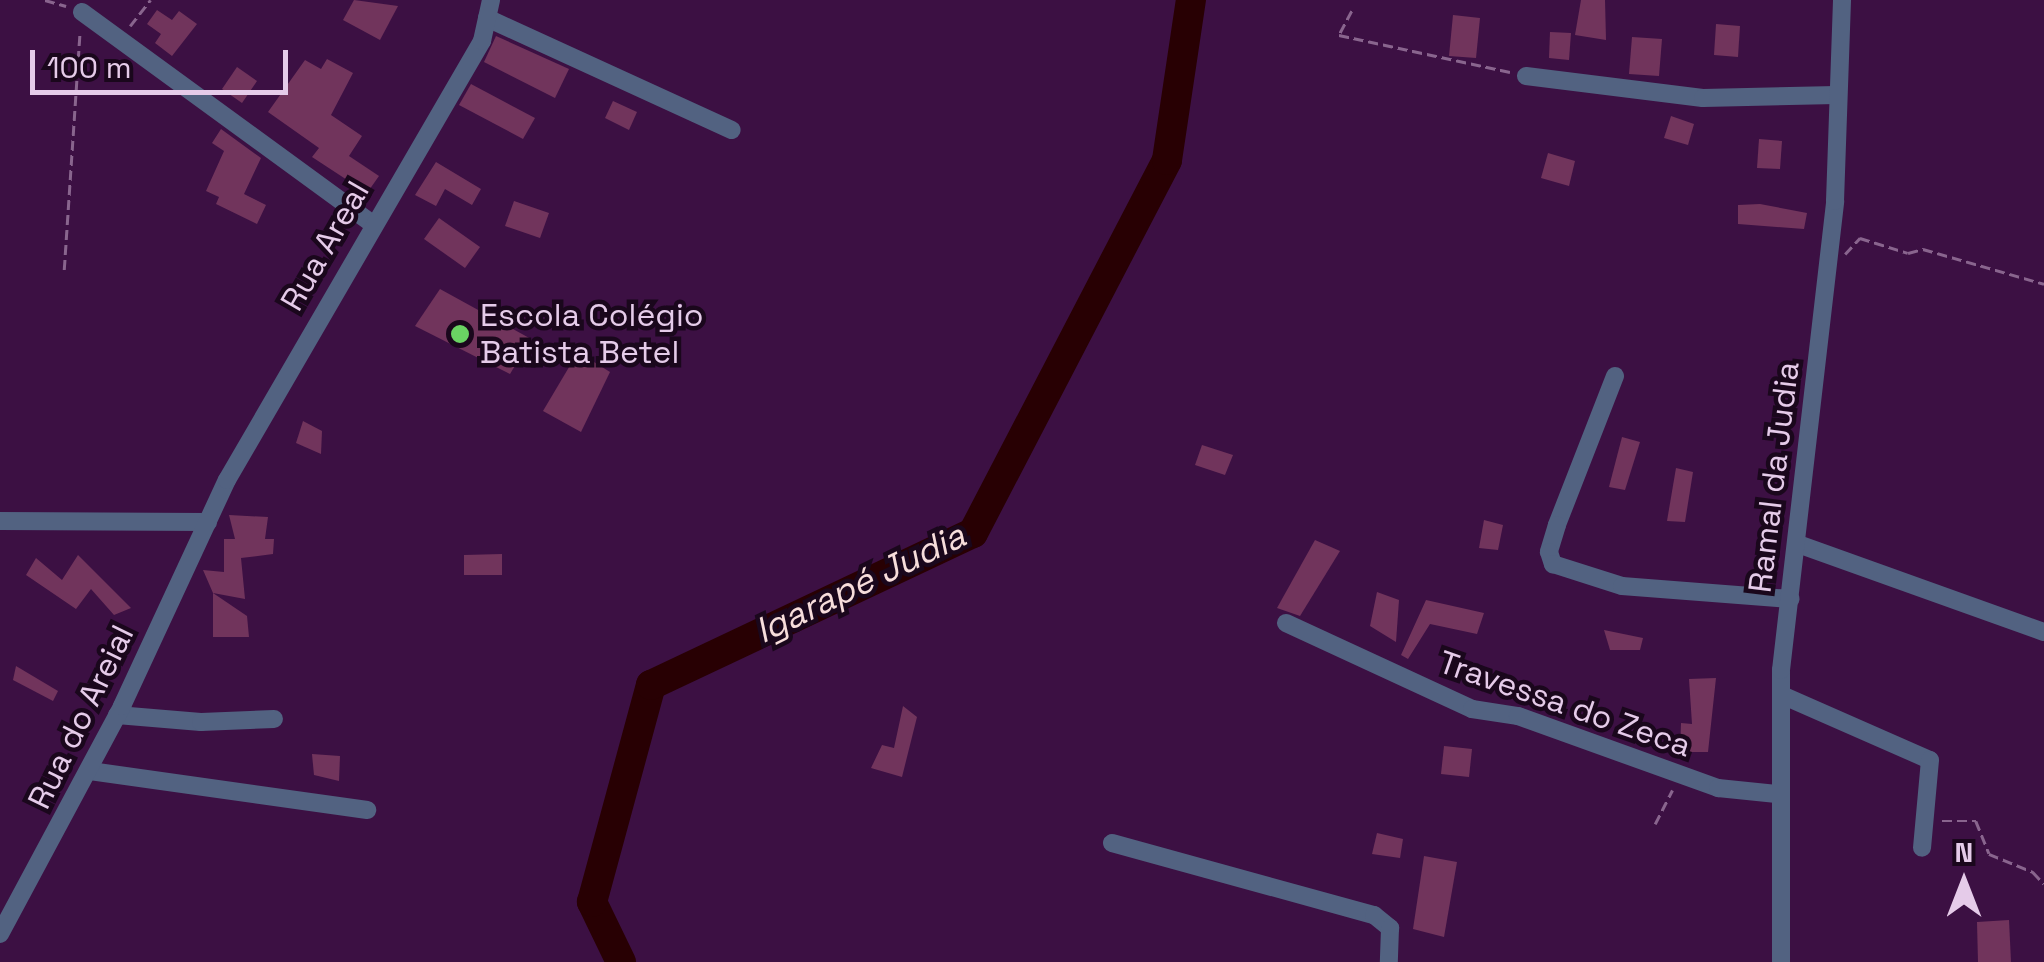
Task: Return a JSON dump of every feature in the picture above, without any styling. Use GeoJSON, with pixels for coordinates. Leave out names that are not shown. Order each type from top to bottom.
{"type":"FeatureCollection","features":[{"type":"Feature","properties":{"kind":"street","name":"Ramal da Judia"},"geometry":{"type":"LineString","coordinates":[[1781,962],[1777,794],[1790,599],[1829,251],[1842,0]]}},
{"type":"Feature","properties":{"kind":"street"},"geometry":{"type":"LineString","coordinates":[[489,9],[732,130]]}},
{"type":"Feature","properties":{"kind":"street","name":"Rua Areal"},"geometry":{"type":"LineString","coordinates":[[208,522],[371,223],[482,42],[489,9]]}},
{"type":"Feature","properties":{"kind":"street"},"geometry":{"type":"LineString","coordinates":[[82,12],[371,223]]}},
{"type":"Feature","properties":{"kind":"street"},"geometry":{"type":"LineString","coordinates":[[1526,76],[1703,98],[1836,95]]}},
{"type":"Feature","properties":{"kind":"street"},"geometry":{"type":"LineString","coordinates":[[1616,376],[1550,558],[1564,571],[1622,586],[1790,599]]}},
{"type":"Feature","properties":{"kind":"street"},"geometry":{"type":"LineString","coordinates":[[0,521],[208,522]]}},
{"type":"Feature","properties":{"kind":"street","name":"Rua do Areial"},"geometry":{"type":"LineString","coordinates":[[0,934],[90,771],[208,522]]}},
{"type":"Feature","properties":{"kind":"street"},"geometry":{"type":"LineString","coordinates":[[1798,544],[2044,632]]}},
{"type":"Feature","properties":{"kind":"street","name":"Travessa do Zeca"},"geometry":{"type":"LineString","coordinates":[[1286,624],[1472,709],[1518,716],[1718,788],[1777,794]]}},
{"type":"Feature","properties":{"kind":"street"},"geometry":{"type":"LineString","coordinates":[[1784,696],[1926,756],[1932,770],[1922,848]]}},
{"type":"Feature","properties":{"kind":"street"},"geometry":{"type":"LineString","coordinates":[[117,714],[200,722],[274,719]]}},
{"type":"Feature","properties":{"kind":"street"},"geometry":{"type":"LineString","coordinates":[[90,771],[367,810]]}},
{"type":"Feature","properties":{"kind":"street"},"geometry":{"type":"LineString","coordinates":[[1112,843],[1386,921],[1389,962]]}},
{"type":"Feature","properties":{"kind":"path"},"geometry":{"type":"LineString","coordinates":[[45,0],[82,12],[64,270]]}},
{"type":"Feature","properties":{"kind":"path"},"geometry":{"type":"LineString","coordinates":[[120,39],[150,0]]}},
{"type":"Feature","properties":{"kind":"path"},"geometry":{"type":"LineString","coordinates":[[1352,11],[1339,34],[1526,76]]}},
{"type":"Feature","properties":{"kind":"path"},"geometry":{"type":"LineString","coordinates":[[1829,251],[1849,255],[1860,238],[1908,253],[1923,248],[2044,284]]}},
{"type":"Feature","properties":{"kind":"path"},"geometry":{"type":"LineString","coordinates":[[1655,824],[1669,805],[1674,774]]}},
{"type":"Feature","properties":{"kind":"path"},"geometry":{"type":"LineString","coordinates":[[1927,821],[1976,820],[1990,854],[2034,872],[2044,884]]}},
{"type":"Feature","properties":{"kind":"building"},"geometry":{"type":"Polygon","coordinates":[[[354,0],[398,6],[380,40],[343,20],[354,0]]]}},
{"type":"Feature","properties":{"kind":"building"},"geometry":{"type":"Polygon","coordinates":[[[1581,0],[1605,0],[1606,40],[1575,35],[1581,0]]]}},
{"type":"Feature","properties":{"kind":"building"},"geometry":{"type":"Polygon","coordinates":[[[157,10],[172,20],[179,11],[197,24],[172,56],[155,43],[161,34],[147,24],[157,10]]]}},
{"type":"Feature","properties":{"kind":"building"},"geometry":{"type":"Polygon","coordinates":[[[1453,15],[1480,18],[1476,58],[1449,56],[1453,15]]]}},
{"type":"Feature","properties":{"kind":"building"},"geometry":{"type":"Polygon","coordinates":[[[1716,24],[1740,26],[1738,57],[1714,55],[1716,24]]]}},
{"type":"Feature","properties":{"kind":"building"},"geometry":{"type":"Polygon","coordinates":[[[1550,32],[1571,33],[1569,60],[1549,58],[1550,32]]]}},
{"type":"Feature","properties":{"kind":"building"},"geometry":{"type":"Polygon","coordinates":[[[496,36],[569,69],[555,98],[484,62],[496,36]]]}},
{"type":"Feature","properties":{"kind":"building"},"geometry":{"type":"Polygon","coordinates":[[[1632,37],[1662,39],[1659,76],[1629,74],[1632,37]]]}},
{"type":"Feature","properties":{"kind":"building"},"geometry":{"type":"Polygon","coordinates":[[[327,59],[353,73],[331,115],[362,136],[349,156],[379,176],[367,193],[312,157],[319,148],[268,112],[305,60],[321,69],[327,59]]]}},
{"type":"Feature","properties":{"kind":"building"},"geometry":{"type":"Polygon","coordinates":[[[237,67],[257,81],[242,103],[222,89],[237,67]]]}},
{"type":"Feature","properties":{"kind":"building"},"geometry":{"type":"Polygon","coordinates":[[[471,84],[535,118],[523,139],[459,105],[471,84]]]}},
{"type":"Feature","properties":{"kind":"building"},"geometry":{"type":"Polygon","coordinates":[[[613,101],[637,112],[629,130],[605,118],[613,101]]]}},
{"type":"Feature","properties":{"kind":"building"},"geometry":{"type":"Polygon","coordinates":[[[1671,116],[1694,124],[1688,145],[1664,138],[1671,116]]]}},
{"type":"Feature","properties":{"kind":"building"},"geometry":{"type":"Polygon","coordinates":[[[221,129],[261,158],[244,194],[266,205],[257,224],[216,204],[219,197],[206,191],[224,151],[212,143],[221,129]]]}},
{"type":"Feature","properties":{"kind":"building"},"geometry":{"type":"Polygon","coordinates":[[[1759,139],[1782,141],[1780,169],[1757,168],[1759,139]]]}},
{"type":"Feature","properties":{"kind":"building"},"geometry":{"type":"Polygon","coordinates":[[[1548,153],[1575,161],[1569,186],[1541,178],[1548,153]]]}},
{"type":"Feature","properties":{"kind":"building"},"geometry":{"type":"Polygon","coordinates":[[[436,162],[481,189],[472,205],[445,189],[436,206],[415,195],[436,162]]]}},
{"type":"Feature","properties":{"kind":"building"},"geometry":{"type":"Polygon","coordinates":[[[514,201],[549,213],[540,238],[505,226],[514,201]]]}},
{"type":"Feature","properties":{"kind":"building"},"geometry":{"type":"Polygon","coordinates":[[[1760,204],[1807,213],[1804,229],[1738,224],[1738,205],[1760,204]]]}},
{"type":"Feature","properties":{"kind":"building"},"geometry":{"type":"Polygon","coordinates":[[[439,218],[480,247],[465,268],[424,239],[439,218]]]}},
{"type":"Feature","properties":{"kind":"building"},"geometry":{"type":"Polygon","coordinates":[[[440,289],[531,339],[510,374],[415,326],[440,289]]]}},
{"type":"Feature","properties":{"kind":"building"},"geometry":{"type":"Polygon","coordinates":[[[578,352],[610,372],[581,432],[543,411],[578,352]]]}},
{"type":"Feature","properties":{"kind":"building"},"geometry":{"type":"Polygon","coordinates":[[[303,421],[322,431],[321,454],[296,443],[303,421]]]}},
{"type":"Feature","properties":{"kind":"building"},"geometry":{"type":"Polygon","coordinates":[[[1622,437],[1640,442],[1625,490],[1609,487],[1622,437]]]}},
{"type":"Feature","properties":{"kind":"building"},"geometry":{"type":"Polygon","coordinates":[[[1202,445],[1233,455],[1225,475],[1195,465],[1202,445]]]}},
{"type":"Feature","properties":{"kind":"building"},"geometry":{"type":"Polygon","coordinates":[[[1676,468],[1693,472],[1685,522],[1667,521],[1676,468]]]}},
{"type":"Feature","properties":{"kind":"building"},"geometry":{"type":"Polygon","coordinates":[[[229,515],[268,517],[265,539],[274,539],[273,554],[241,558],[245,599],[213,593],[203,570],[224,572],[224,539],[235,539],[229,515]]]}},
{"type":"Feature","properties":{"kind":"building"},"geometry":{"type":"Polygon","coordinates":[[[1484,520],[1503,525],[1498,550],[1479,548],[1484,520]]]}},
{"type":"Feature","properties":{"kind":"building"},"geometry":{"type":"Polygon","coordinates":[[[1315,540],[1340,551],[1300,616],[1277,608],[1315,540]]]}},
{"type":"Feature","properties":{"kind":"building"},"geometry":{"type":"Polygon","coordinates":[[[502,554],[502,575],[464,575],[464,555],[502,554]]]}},
{"type":"Feature","properties":{"kind":"building"},"geometry":{"type":"Polygon","coordinates":[[[78,555],[131,608],[114,615],[91,589],[76,609],[26,575],[36,558],[62,580],[78,555]]]}},
{"type":"Feature","properties":{"kind":"building"},"geometry":{"type":"Polygon","coordinates":[[[1377,592],[1399,600],[1396,642],[1370,626],[1377,592]]]}},
{"type":"Feature","properties":{"kind":"building"},"geometry":{"type":"Polygon","coordinates":[[[213,593],[247,616],[249,637],[213,637],[213,593]]]}},
{"type":"Feature","properties":{"kind":"building"},"geometry":{"type":"Polygon","coordinates":[[[1426,600],[1484,613],[1477,634],[1430,624],[1408,659],[1401,655],[1426,600]]]}},
{"type":"Feature","properties":{"kind":"building"},"geometry":{"type":"Polygon","coordinates":[[[1604,630],[1643,638],[1640,650],[1610,650],[1604,630]]]}},
{"type":"Feature","properties":{"kind":"building"},"geometry":{"type":"Polygon","coordinates":[[[16,666],[58,691],[53,701],[13,680],[16,666]]]}},
{"type":"Feature","properties":{"kind":"building"},"geometry":{"type":"Polygon","coordinates":[[[1716,678],[1708,752],[1680,752],[1681,723],[1692,724],[1689,679],[1716,678]]]}},
{"type":"Feature","properties":{"kind":"building"},"geometry":{"type":"Polygon","coordinates":[[[903,706],[917,717],[902,777],[871,768],[882,745],[894,748],[903,706]]]}},
{"type":"Feature","properties":{"kind":"building"},"geometry":{"type":"Polygon","coordinates":[[[1444,746],[1472,749],[1469,777],[1441,774],[1444,746]]]}},
{"type":"Feature","properties":{"kind":"building"},"geometry":{"type":"Polygon","coordinates":[[[312,754],[340,756],[339,781],[314,775],[312,754]]]}},
{"type":"Feature","properties":{"kind":"building"},"geometry":{"type":"Polygon","coordinates":[[[1377,833],[1403,839],[1400,858],[1372,854],[1377,833]]]}},
{"type":"Feature","properties":{"kind":"building"},"geometry":{"type":"Polygon","coordinates":[[[1424,856],[1457,862],[1444,937],[1413,929],[1424,856]]]}},
{"type":"Feature","properties":{"kind":"building"},"geometry":{"type":"Polygon","coordinates":[[[2009,920],[2011,962],[1978,962],[1977,922],[2009,920]]]}},
{"type":"Feature","properties":{"kind":"waterway","name":"Igarapé Judia"},"geometry":{"type":"LineString","coordinates":[[621,962],[592,902],[651,685],[973,533],[1167,160],[1191,0]]}},
{"type":"Feature","properties":{"kind":"place","name":"Escola Colégio Batista Betel"},"geometry":{"type":"Point","coordinates":[460,334]}}]}
